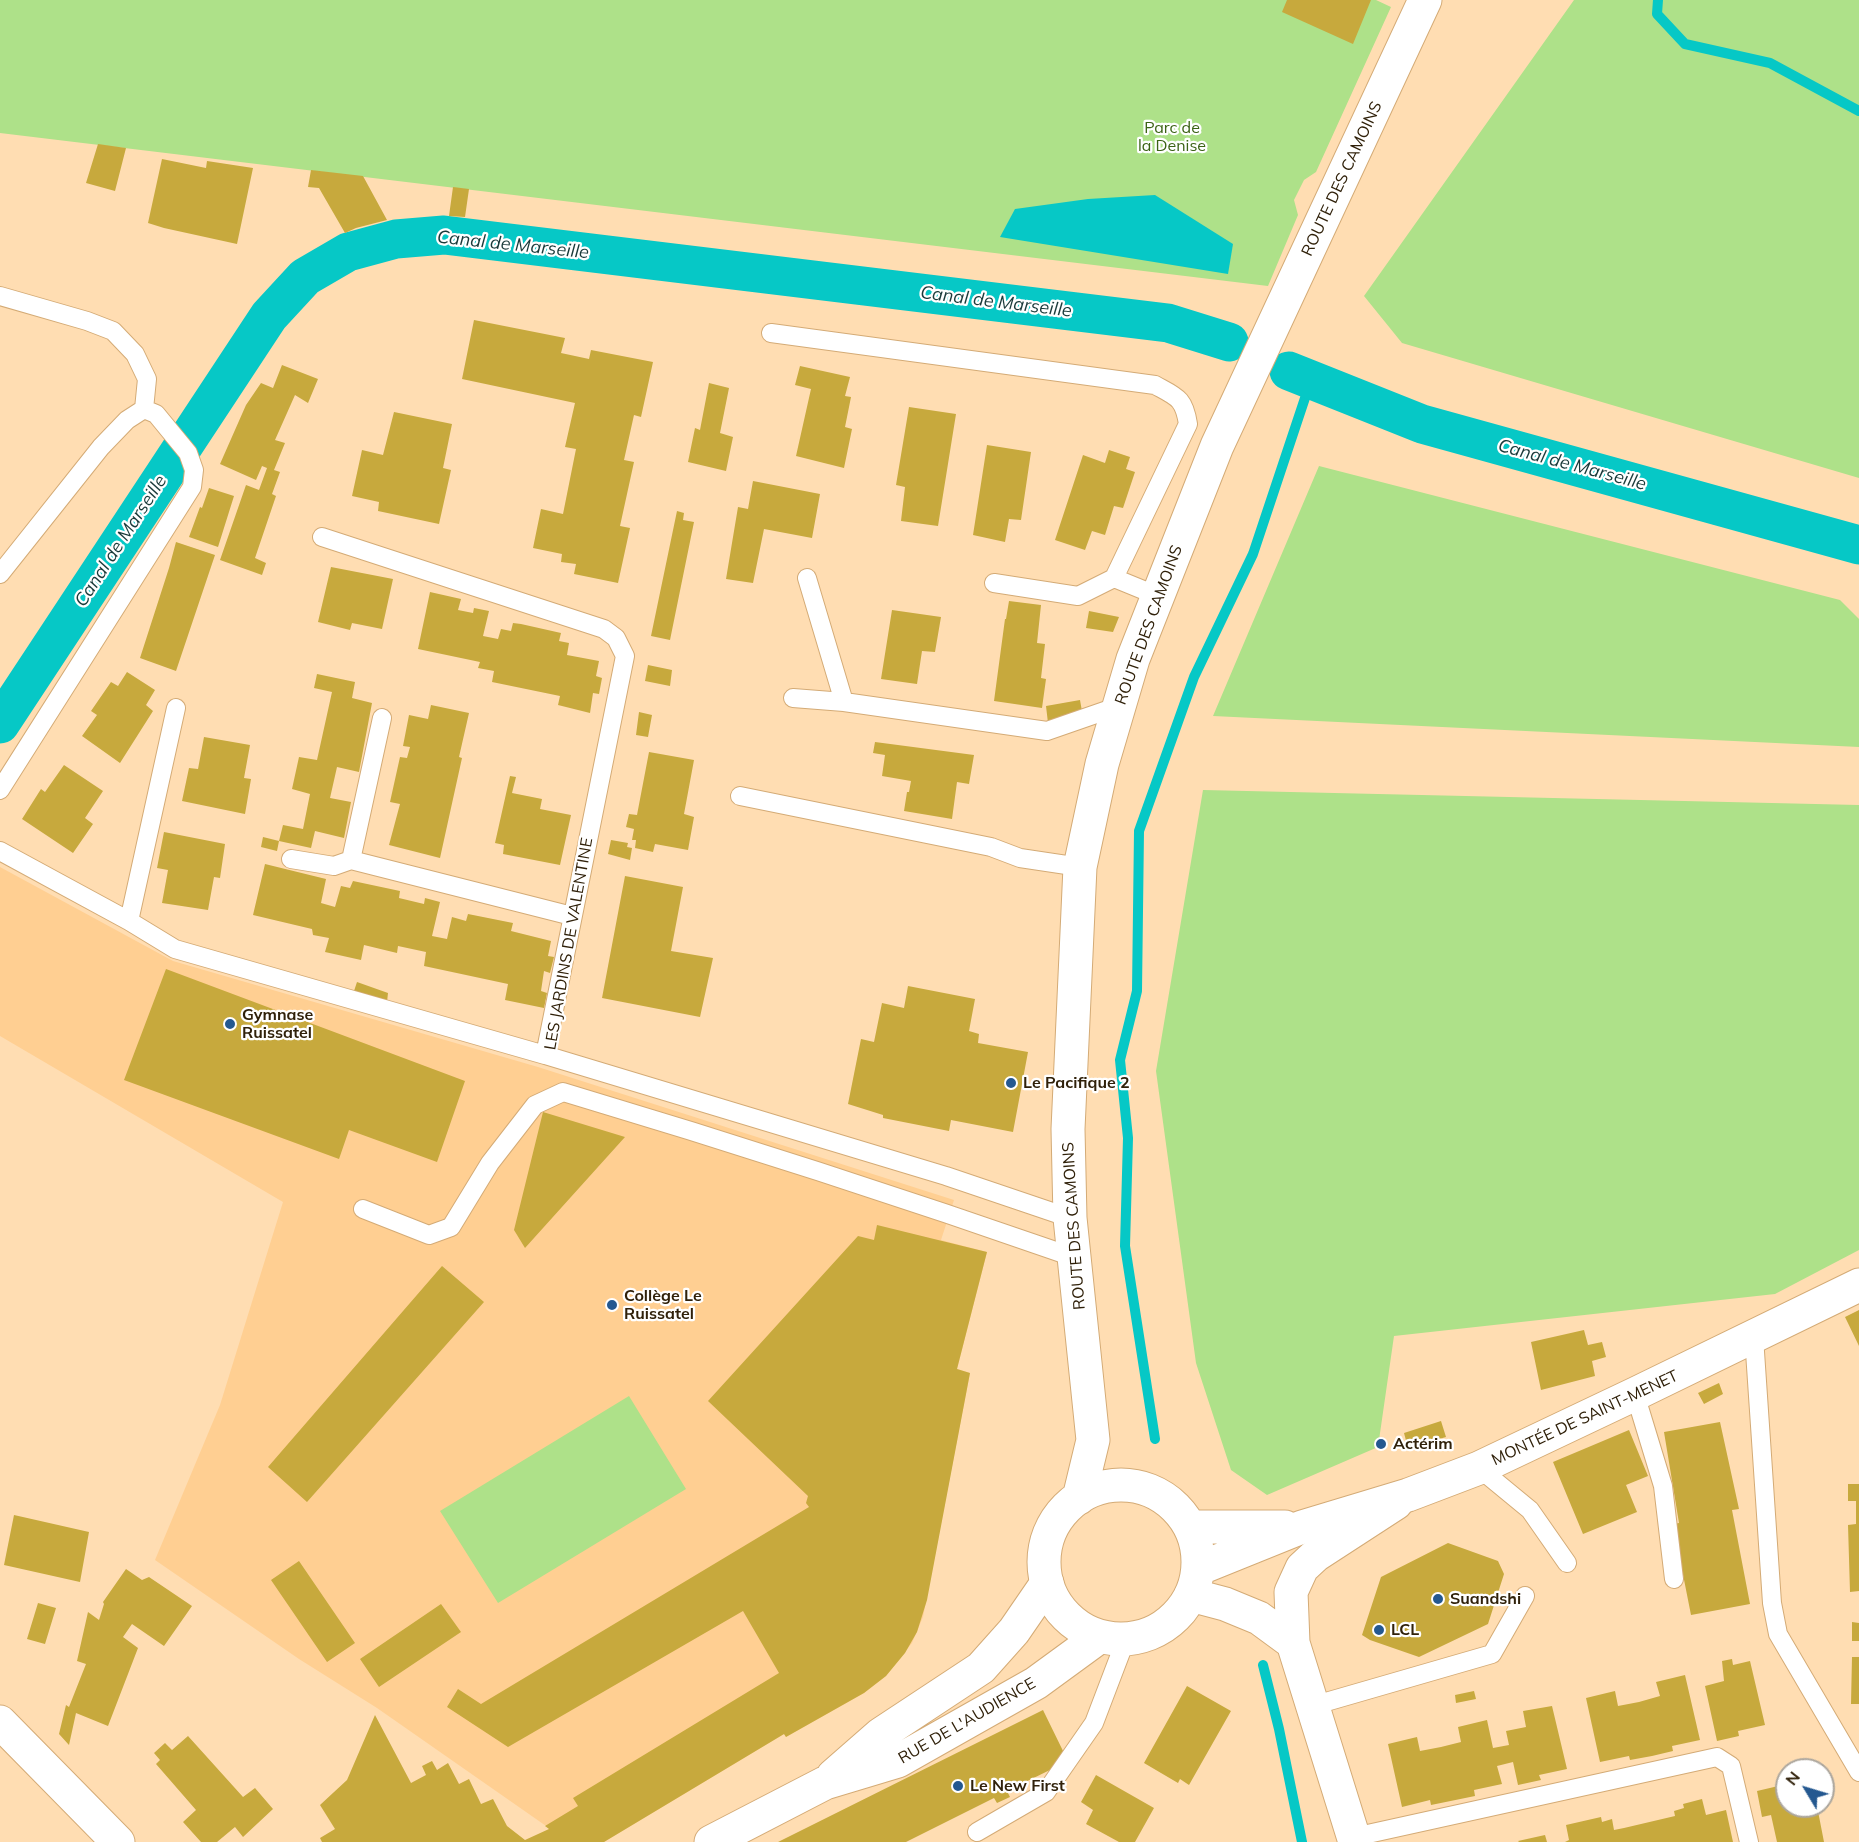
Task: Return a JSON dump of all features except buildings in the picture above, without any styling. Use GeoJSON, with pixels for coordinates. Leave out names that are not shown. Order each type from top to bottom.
{"type":"FeatureCollection","features":[{"type":"Feature","properties":{"kind":"main road","name":"ROUTE DES CAMOINS"},"geometry":{"type":"LineString","coordinates":[[1078,1498],[1093,1440],[1073,1257],[1068,1129],[1080,867],[1102,764],[1133,659],[1217,446],[1425,0]]}},
{"type":"Feature","properties":{"kind":"main road","name":"MONTÉE DE SAINT-MENET"},"geometry":{"type":"LineString","coordinates":[[1195,1582],[1302,1527],[1408,1495],[1479,1468],[1859,1285]]}},
{"type":"Feature","properties":{"kind":"main road"},"geometry":{"type":"LineString","coordinates":[[1093,1440],[1126,1485]]}},
{"type":"Feature","properties":{"kind":"main road"},"geometry":{"type":"LineString","coordinates":[[1126,1485],[1152,1491],[1174,1506],[1190,1527],[1197,1547],[1195,1582],[1175,1618],[1153,1633],[1113,1638],[1082,1629],[1066,1617],[1054,1602],[1047,1583],[1044,1564],[1046,1545],[1053,1527],[1064,1510],[1078,1498],[1095,1489],[1126,1485]]}},
{"type":"Feature","properties":{"kind":"main road"},"geometry":{"type":"LineString","coordinates":[[1354,1840],[1293,1643],[1291,1592],[1302,1568],[1316,1555],[1408,1495]]}},
{"type":"Feature","properties":{"kind":"main road","name":"MONTÉE DE SAINT-MENET"},"geometry":{"type":"LineString","coordinates":[[1190,1527],[1302,1527]]}},
{"type":"Feature","properties":{"kind":"main road"},"geometry":{"type":"LineString","coordinates":[[1195,1582],[1225,1604],[1259,1618],[1293,1643]]}},
{"type":"Feature","properties":{"kind":"main road","name":"RUE DE L'AUDIENCE"},"geometry":{"type":"LineString","coordinates":[[825,1783],[881,1734],[981,1668],[1014,1631],[1047,1583]]}},
{"type":"Feature","properties":{"kind":"main road","name":"RUE DE L'AUDIENCE"},"geometry":{"type":"LineString","coordinates":[[711,1842],[825,1783],[898,1761],[1113,1638]]}},
{"type":"Feature","properties":{"kind":"main road"},"geometry":{"type":"LineString","coordinates":[[0,1722],[118,1842]]}},
{"type":"Feature","properties":{"kind":"lane"},"geometry":{"type":"LineString","coordinates":[[0,296],[87,321],[113,331],[135,354],[147,379],[150,412],[188,453],[195,470],[192,487],[0,790]]}},
{"type":"Feature","properties":{"kind":"lane"},"geometry":{"type":"LineString","coordinates":[[771,333],[1155,385],[1177,397],[1186,409],[1188,424],[1114,578],[1078,596],[994,583]]}},
{"type":"Feature","properties":{"kind":"lane"},"geometry":{"type":"LineString","coordinates":[[0,574],[101,447],[127,420],[150,412]]}},
{"type":"Feature","properties":{"kind":"lane","name":"LES JARDINS DE VALENTINE"},"geometry":{"type":"LineString","coordinates":[[322,537],[604,628],[616,638],[625,656],[545,1055],[935,1172],[1070,1218]]}},
{"type":"Feature","properties":{"kind":"lane"},"geometry":{"type":"LineString","coordinates":[[807,578],[844,702]]}},
{"type":"Feature","properties":{"kind":"lane"},"geometry":{"type":"LineString","coordinates":[[1114,578],[1158,596]]}},
{"type":"Feature","properties":{"kind":"lane"},"geometry":{"type":"LineString","coordinates":[[793,698],[844,702],[1047,731],[1119,706]]}},
{"type":"Feature","properties":{"kind":"lane"},"geometry":{"type":"LineString","coordinates":[[129,921],[176,708]]}},
{"type":"Feature","properties":{"kind":"lane"},"geometry":{"type":"LineString","coordinates":[[351,860],[382,718]]}},
{"type":"Feature","properties":{"kind":"lane"},"geometry":{"type":"LineString","coordinates":[[740,796],[991,847],[1020,858],[1080,867]]}},
{"type":"Feature","properties":{"kind":"lane"},"geometry":{"type":"LineString","coordinates":[[0,851],[176,949],[545,1055]]}},
{"type":"Feature","properties":{"kind":"lane"},"geometry":{"type":"LineString","coordinates":[[291,859],[334,866],[351,860],[572,916]]}},
{"type":"Feature","properties":{"kind":"lane"},"geometry":{"type":"LineString","coordinates":[[363,1209],[429,1235],[451,1227],[490,1163],[535,1105],[563,1092],[704,1134],[939,1210],[1073,1257]]}},
{"type":"Feature","properties":{"kind":"lane"},"geometry":{"type":"LineString","coordinates":[[1754,1337],[1772,1603],[1778,1634],[1859,1772]]}},
{"type":"Feature","properties":{"kind":"lane"},"geometry":{"type":"LineString","coordinates":[[1635,1394],[1663,1486],[1674,1579]]}},
{"type":"Feature","properties":{"kind":"lane"},"geometry":{"type":"LineString","coordinates":[[1479,1468],[1530,1510],[1567,1563]]}},
{"type":"Feature","properties":{"kind":"lane"},"geometry":{"type":"LineString","coordinates":[[1312,1706],[1492,1654],[1525,1596]]}},
{"type":"Feature","properties":{"kind":"lane"},"geometry":{"type":"LineString","coordinates":[[977,1832],[1046,1792],[1094,1723],[1113,1638]]}},
{"type":"Feature","properties":{"kind":"lane"},"geometry":{"type":"LineString","coordinates":[[1354,1840],[1717,1757],[1731,1766],[1749,1842]]}},
{"type":"Feature","properties":{"kind":"shaded area","name":"Collège Le Ruissatel"},"geometry":{"type":"Polygon","coordinates":[[[0,867],[173,961],[538,1067],[954,1200],[941,1240],[987,1252],[957,1369],[970,1373],[923,1617],[912,1643],[886,1676],[864,1693],[786,1737],[784,1734],[604,1842],[569,1842],[377,1708],[299,1659],[155,1560],[220,1405],[283,1202],[0,1036],[0,867]]]}},
{"type":"Feature","properties":{"kind":"green space","name":"Parc de la Denise"},"geometry":{"type":"Polygon","coordinates":[[[0,0],[1376,0],[1391,7],[1316,172],[1304,180],[1294,200],[1298,215],[1268,286],[0,133],[0,0]]]}},
{"type":"Feature","properties":{"kind":"green space"},"geometry":{"type":"Polygon","coordinates":[[[1574,0],[1859,0],[1859,478],[1402,343],[1364,296],[1574,0]]]}},
{"type":"Feature","properties":{"kind":"green space"},"geometry":{"type":"Polygon","coordinates":[[[1319,466],[1840,600],[1859,619],[1859,747],[1213,716],[1319,466]]]}},
{"type":"Feature","properties":{"kind":"green space"},"geometry":{"type":"Polygon","coordinates":[[[1203,790],[1859,805],[1859,1250],[1775,1294],[1394,1336],[1378,1447],[1267,1495],[1231,1470],[1196,1363],[1156,1071],[1203,790]]]}},
{"type":"Feature","properties":{"kind":"green space"},"geometry":{"type":"Polygon","coordinates":[[[629,1396],[686,1489],[498,1603],[440,1511],[629,1396]]]}},
{"type":"Feature","properties":{"kind":"water"},"geometry":{"type":"Polygon","coordinates":[[[1155,195],[1233,244],[1228,274],[1000,237],[1015,209],[1088,199],[1155,195]]]}},
{"type":"Feature","properties":{"kind":"waterway"},"geometry":{"type":"LineString","coordinates":[[1658,0],[1657,14],[1685,44],[1770,63],[1859,111]]}},
{"type":"Feature","properties":{"kind":"waterway","name":"Canal de Marseille"},"geometry":{"type":"LineString","coordinates":[[0,724],[269,316],[305,277],[348,252],[396,239],[444,235],[1168,323],[1229,342]]}},
{"type":"Feature","properties":{"kind":"waterway","name":"Canal de Marseille"},"geometry":{"type":"LineString","coordinates":[[1289,371],[1422,424],[1859,545]]}},
{"type":"Feature","properties":{"kind":"waterway"},"geometry":{"type":"LineString","coordinates":[[1155,1439],[1125,1246],[1128,1138],[1120,1060],[1137,991],[1139,831],[1194,677],[1253,554],[1306,395]]}},
{"type":"Feature","properties":{"kind":"waterway"},"geometry":{"type":"LineString","coordinates":[[1263,1665],[1279,1729],[1302,1842]]}},
{"type":"Feature","properties":{"kind":"place","name":"Gymnase Ruissatel"},"geometry":{"type":"Point","coordinates":[230,1024]}},
{"type":"Feature","properties":{"kind":"place","name":"Le Pacifique 2"},"geometry":{"type":"Point","coordinates":[1011,1083]}},
{"type":"Feature","properties":{"kind":"place","name":"Collège Le Ruissatel"},"geometry":{"type":"Point","coordinates":[612,1305]}},
{"type":"Feature","properties":{"kind":"place","name":"Actérim"},"geometry":{"type":"Point","coordinates":[1381,1444]}},
{"type":"Feature","properties":{"kind":"place","name":"Suandshi"},"geometry":{"type":"Point","coordinates":[1438,1599]}},
{"type":"Feature","properties":{"kind":"place","name":"LCL"},"geometry":{"type":"Point","coordinates":[1379,1630]}},
{"type":"Feature","properties":{"kind":"place","name":"Le New First"},"geometry":{"type":"Point","coordinates":[958,1786]}}]}
